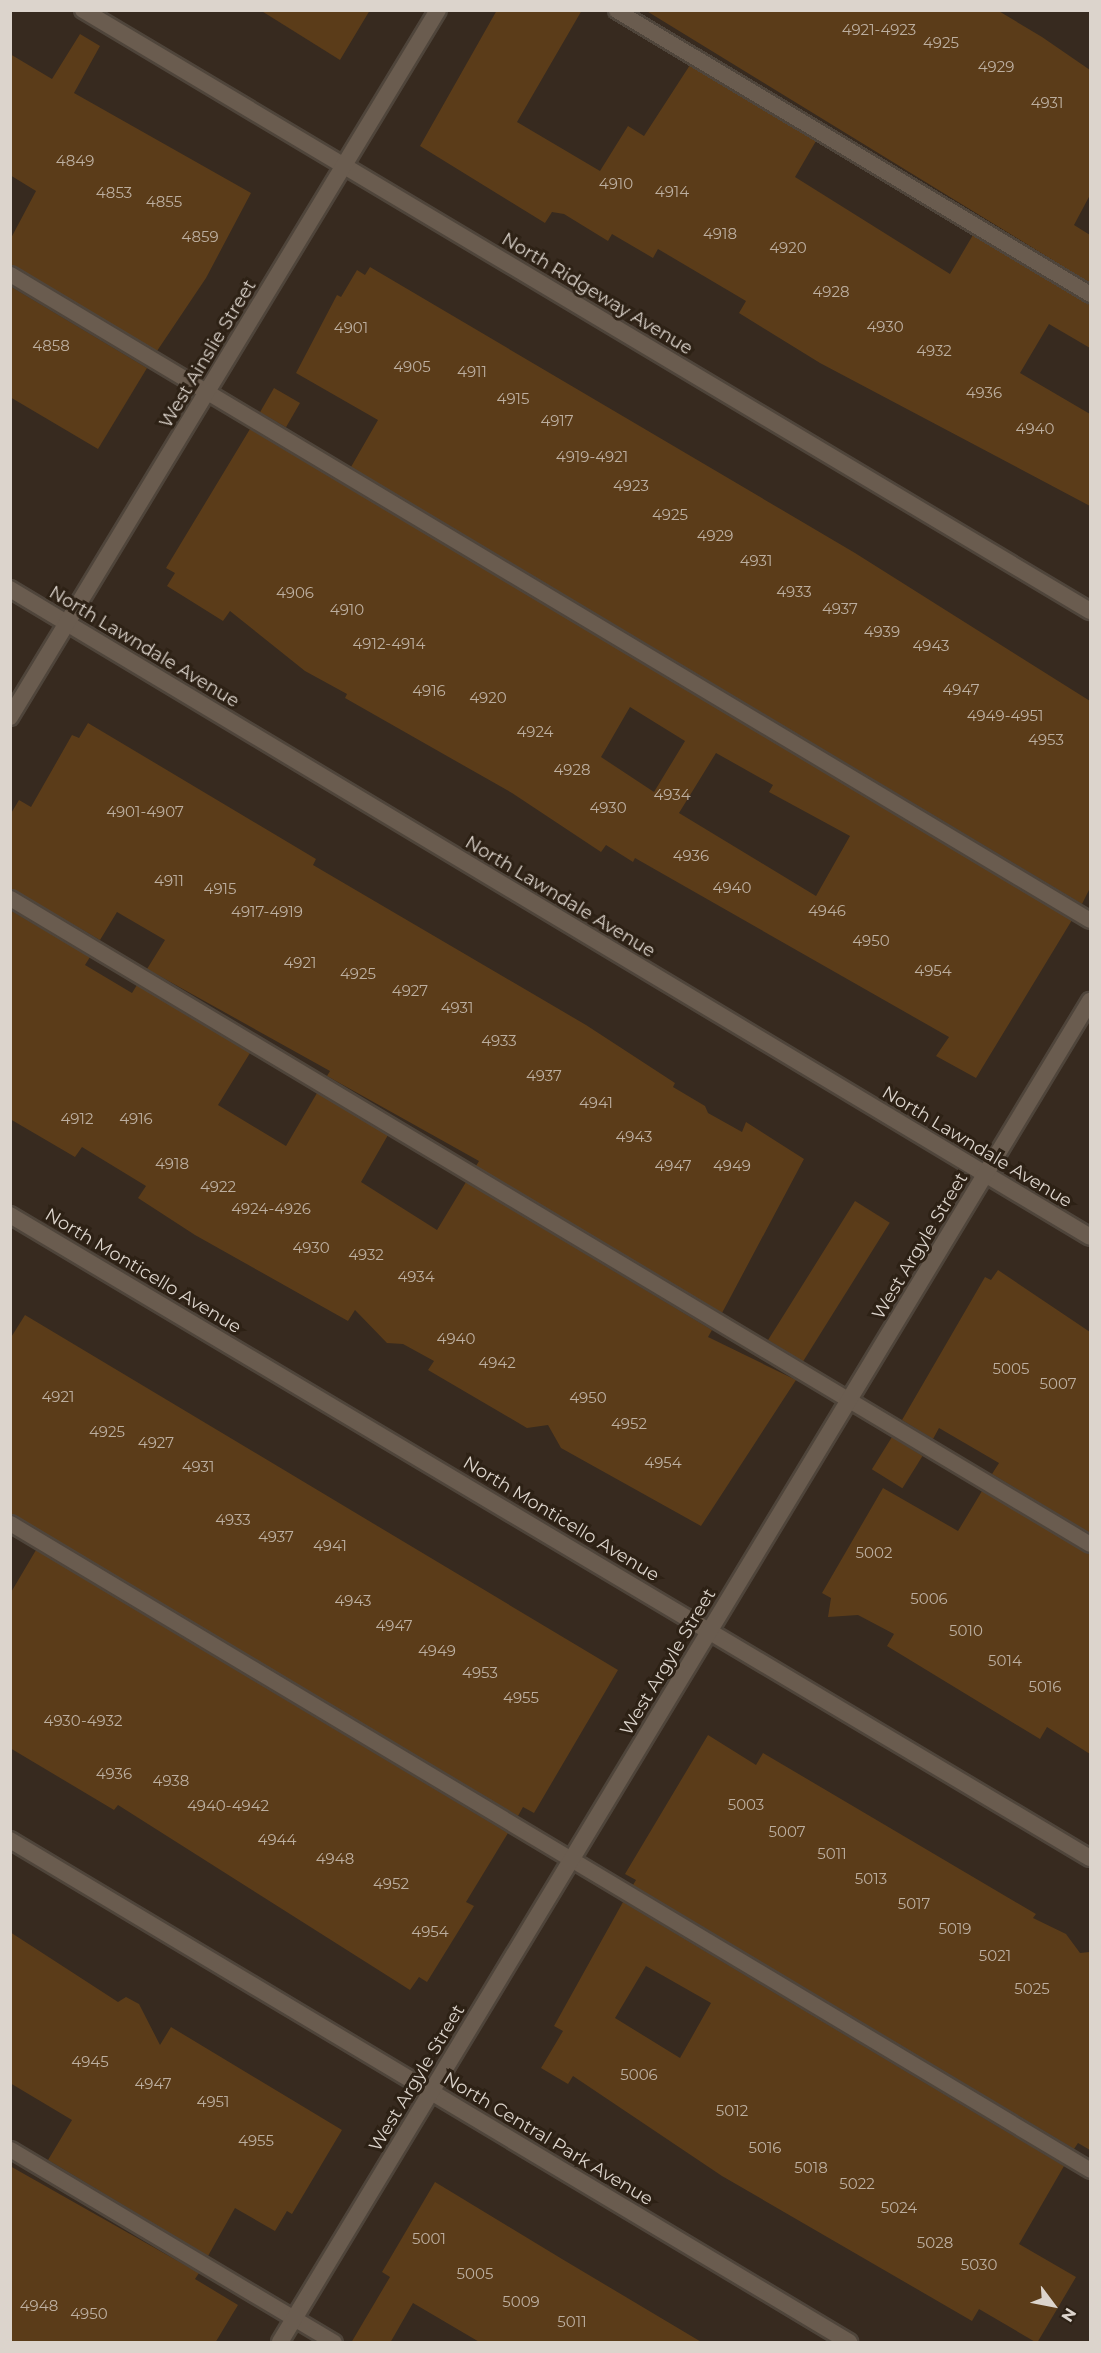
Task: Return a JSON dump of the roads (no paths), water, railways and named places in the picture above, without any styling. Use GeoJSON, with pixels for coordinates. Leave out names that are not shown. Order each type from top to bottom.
{"type":"FeatureCollection","features":[{"type":"Feature","properties":{"kind":"street","name":"North Ridgeway Avenue"},"geometry":{"type":"LineString","coordinates":[[83,10],[1090,611]]}},
{"type":"Feature","properties":{"kind":"street","name":"West Ainslie Street"},"geometry":{"type":"LineString","coordinates":[[10,717],[438,10]]}},
{"type":"Feature","properties":{"kind":"street","name":"North Lawndale Avenue"},"geometry":{"type":"LineString","coordinates":[[10,590],[1090,1237]]}},
{"type":"Feature","properties":{"kind":"street","name":"West Argyle Street"},"geometry":{"type":"LineString","coordinates":[[280,2343],[1090,1001]]}},
{"type":"Feature","properties":{"kind":"street","name":"North Monticello Avenue"},"geometry":{"type":"LineString","coordinates":[[10,1215],[1090,1858]]}},
{"type":"Feature","properties":{"kind":"street","name":"North Central Park Avenue"},"geometry":{"type":"LineString","coordinates":[[10,1840],[849,2343]]}},
{"type":"Feature","properties":{"kind":"lane"},"geometry":{"type":"LineString","coordinates":[[616,10],[1090,294]]}},
{"type":"Feature","properties":{"kind":"lane"},"geometry":{"type":"LineString","coordinates":[[10,274],[1090,920]]}},
{"type":"Feature","properties":{"kind":"lane"},"geometry":{"type":"LineString","coordinates":[[10,898],[1090,1544]]}},
{"type":"Feature","properties":{"kind":"lane"},"geometry":{"type":"LineString","coordinates":[[10,1523],[1090,2170]]}},
{"type":"Feature","properties":{"kind":"lane"},"geometry":{"type":"LineString","coordinates":[[10,2149],[334,2343]]}}]}
